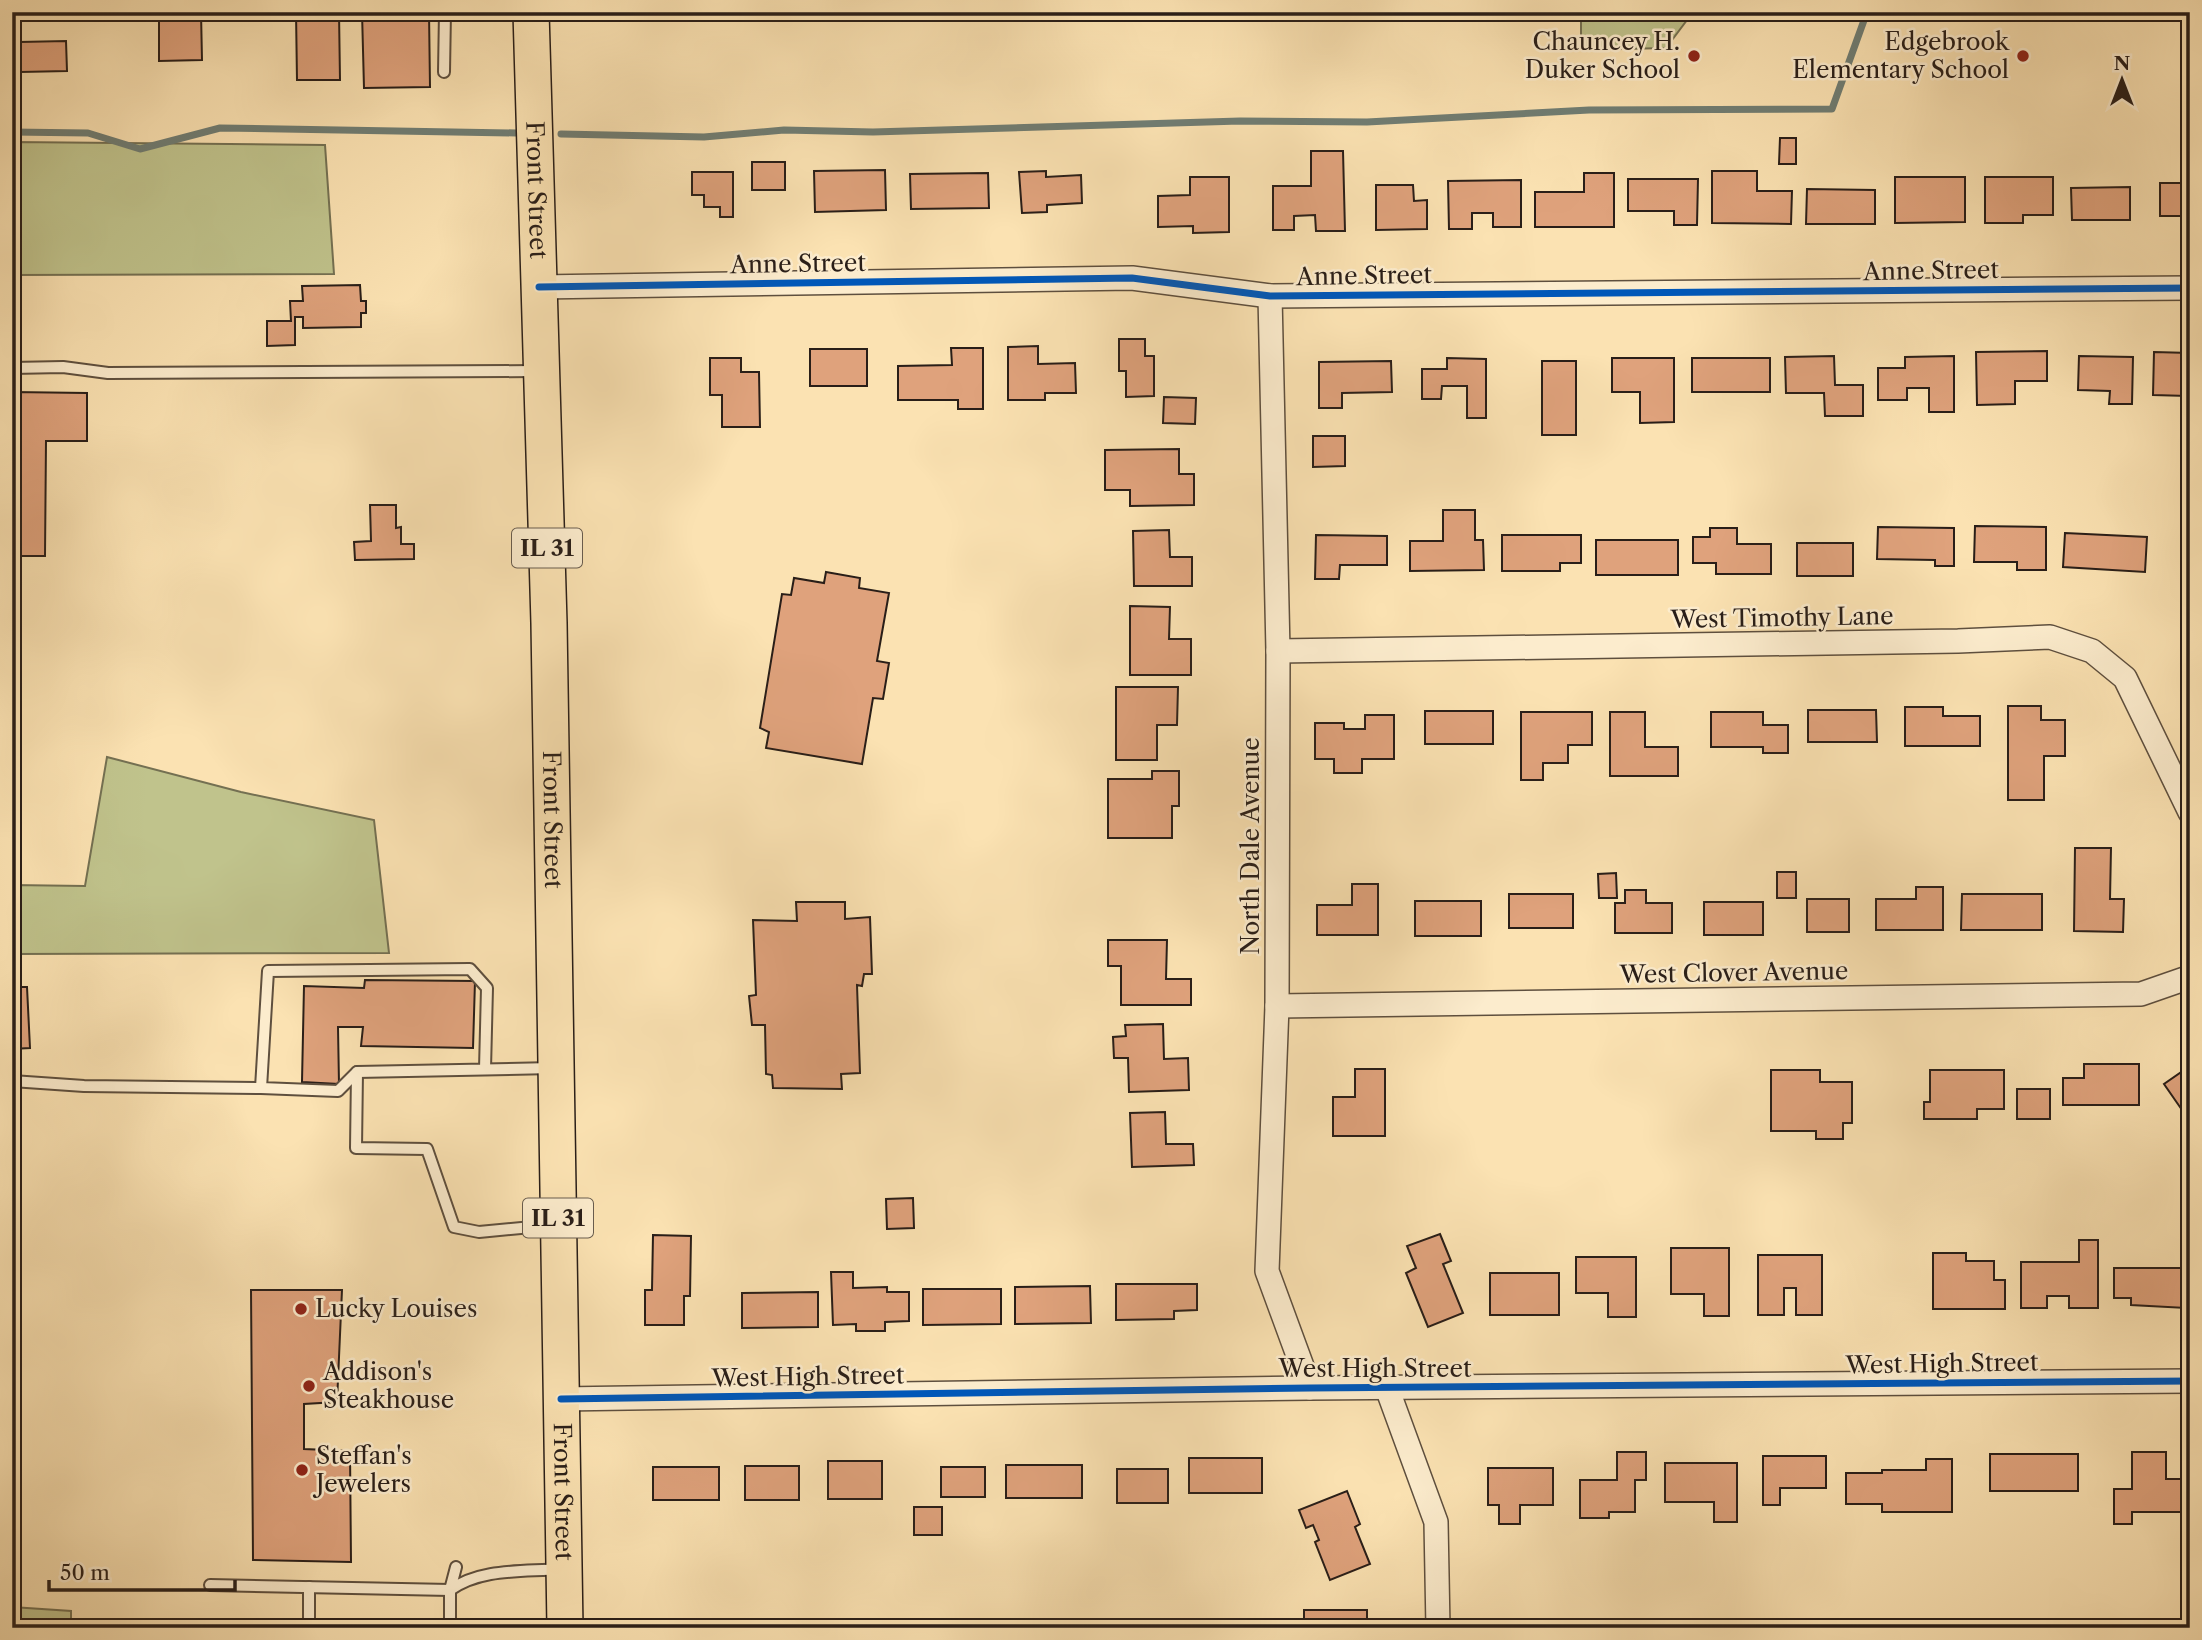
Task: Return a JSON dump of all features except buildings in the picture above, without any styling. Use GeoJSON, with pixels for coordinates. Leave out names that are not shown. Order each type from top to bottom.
{"type":"FeatureCollection","features":[{"type":"Feature","properties":{"kind":"main road","name":"Front Street"},"geometry":{"type":"LineString","coordinates":[[531,12],[549,623],[565,1628]]}},
{"type":"Feature","properties":{"kind":"street","name":"Anne Street"},"geometry":{"type":"LineString","coordinates":[[539,287],[1132,278],[1270,296],[2190,288]]}},
{"type":"Feature","properties":{"kind":"street","name":"North Dale Avenue"},"geometry":{"type":"LineString","coordinates":[[1270,296],[1278,651],[1277,1006],[1267,1271],[1310,1388]]}},
{"type":"Feature","properties":{"kind":"street","name":"West Timothy Lane"},"geometry":{"type":"LineString","coordinates":[[1278,651],[1958,641],[2050,637],[2092,651],[2125,678],[2190,812]]}},
{"type":"Feature","properties":{"kind":"street","name":"West Clover Avenue"},"geometry":{"type":"LineString","coordinates":[[1277,1006],[2141,994],[2190,977]]}},
{"type":"Feature","properties":{"kind":"street","name":"West High Street"},"geometry":{"type":"LineString","coordinates":[[561,1399],[1310,1388],[2190,1381]]}},
{"type":"Feature","properties":{"kind":"street"},"geometry":{"type":"LineString","coordinates":[[1387,1388],[1436,1522],[1438,1628]]}},
{"type":"Feature","properties":{"kind":"lane"},"geometry":{"type":"LineString","coordinates":[[444,12],[444,72]]}},
{"type":"Feature","properties":{"kind":"lane"},"geometry":{"type":"LineString","coordinates":[[12,368],[63,368],[108,373],[542,371]]}},
{"type":"Feature","properties":{"kind":"lane"},"geometry":{"type":"LineString","coordinates":[[261,1088],[268,971],[470,970],[486,988],[485,1069]]}},
{"type":"Feature","properties":{"kind":"lane"},"geometry":{"type":"LineString","coordinates":[[12,1081],[84,1086],[338,1091],[357,1072],[556,1068]]}},
{"type":"Feature","properties":{"kind":"lane"},"geometry":{"type":"LineString","coordinates":[[357,1072],[356,1148],[426,1149],[454,1227],[479,1232],[558,1224]]}},
{"type":"Feature","properties":{"kind":"lane"},"geometry":{"type":"LineString","coordinates":[[450,1628],[450,1590],[456,1567]]}},
{"type":"Feature","properties":{"kind":"lane"},"geometry":{"type":"LineString","coordinates":[[210,1586],[450,1590],[475,1576],[564,1569]]}},
{"type":"Feature","properties":{"kind":"lane"},"geometry":{"type":"LineString","coordinates":[[309,1587],[309,1628]]}},
{"type":"Feature","properties":{"kind":"green space"},"geometry":{"type":"Polygon","coordinates":[[[1581,12],[1693,12],[1666,48],[1581,50],[1581,12]]]}},
{"type":"Feature","properties":{"kind":"green space"},"geometry":{"type":"Polygon","coordinates":[[[12,142],[325,145],[334,274],[12,275],[12,142]]]}},
{"type":"Feature","properties":{"kind":"green space"},"geometry":{"type":"Polygon","coordinates":[[[107,757],[241,792],[374,820],[389,953],[12,954],[12,885],[85,886],[107,757]]]}},
{"type":"Feature","properties":{"kind":"green space"},"geometry":{"type":"Polygon","coordinates":[[[12,1607],[71,1611],[71,1628],[12,1628],[12,1607]]]}},
{"type":"Feature","properties":{"kind":"waterway"},"geometry":{"type":"LineString","coordinates":[[561,134],[704,137],[784,130],[873,132],[1240,121],[1367,122],[1589,110],[1832,109],[1867,12]]}},
{"type":"Feature","properties":{"kind":"waterway"},"geometry":{"type":"LineString","coordinates":[[12,132],[88,133],[140,149],[220,128],[516,133]]}},
{"type":"Feature","properties":{"kind":"cycle path"},"geometry":{"type":"LineString","coordinates":[[539,287],[1132,278],[1270,296],[2190,288]]}},
{"type":"Feature","properties":{"kind":"cycle path"},"geometry":{"type":"LineString","coordinates":[[561,1399],[1310,1388],[2190,1381]]}},
{"type":"Feature","properties":{"kind":"place","name":"Chauncey H. Duker School"},"geometry":{"type":"Point","coordinates":[1694,56]}},
{"type":"Feature","properties":{"kind":"place","name":"Edgebrook Elementary School"},"geometry":{"type":"Point","coordinates":[2023,56]}},
{"type":"Feature","properties":{"kind":"place","name":"Lucky Louises"},"geometry":{"type":"Point","coordinates":[301,1309]}},
{"type":"Feature","properties":{"kind":"place","name":"Addison's Steakhouse"},"geometry":{"type":"Point","coordinates":[309,1386]}},
{"type":"Feature","properties":{"kind":"place","name":"Steffan's Jewelers"},"geometry":{"type":"Point","coordinates":[302,1470]}}]}
